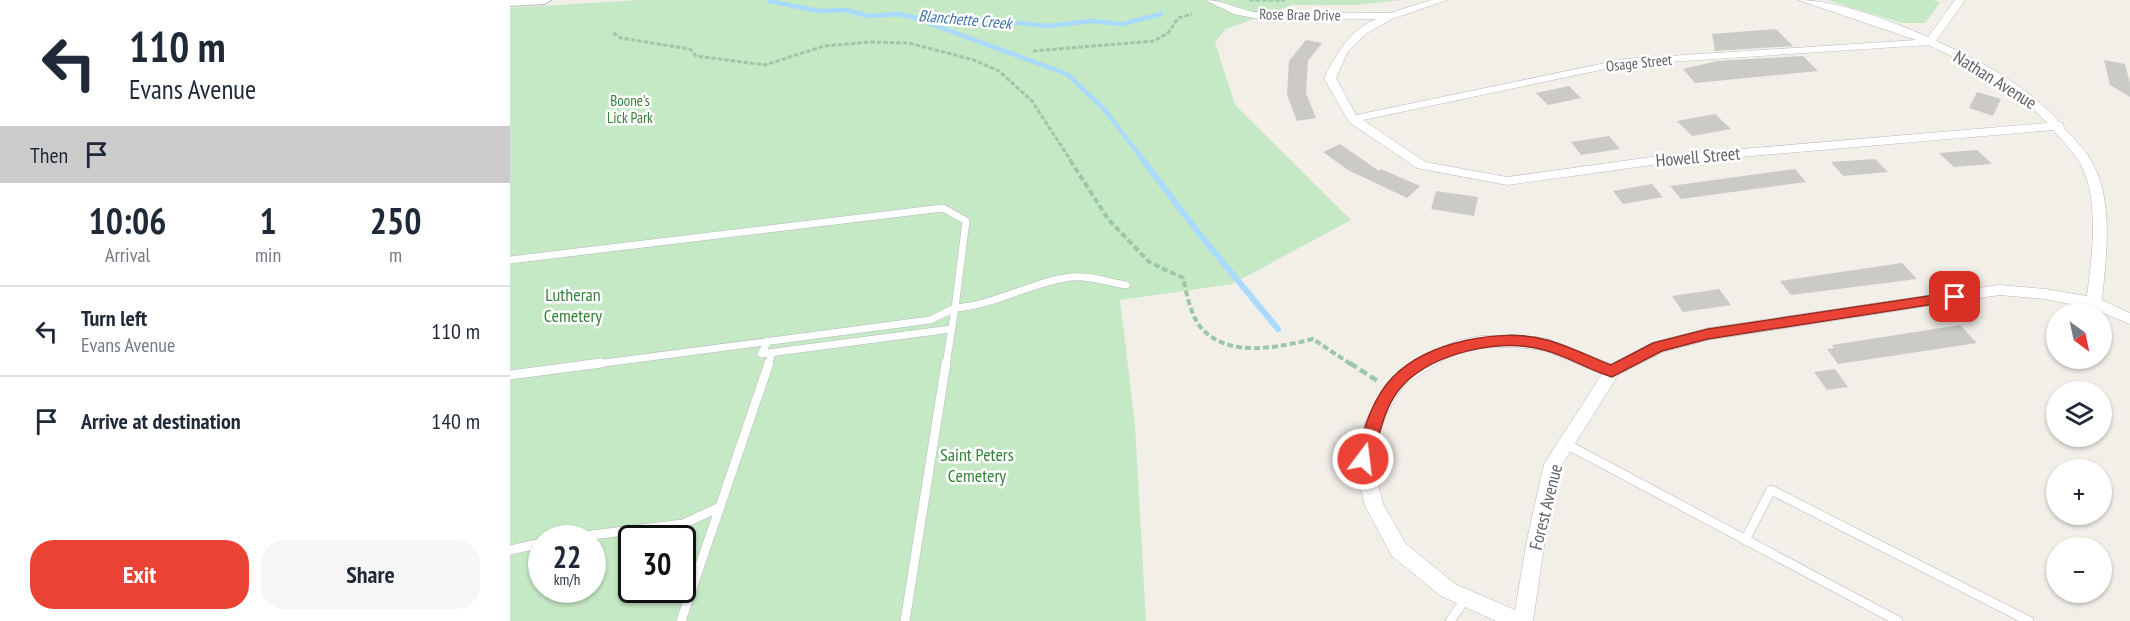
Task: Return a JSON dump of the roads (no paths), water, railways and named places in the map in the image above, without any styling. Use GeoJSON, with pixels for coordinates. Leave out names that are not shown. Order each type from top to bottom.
{"type":"FeatureCollection","features":[{"type":"Feature","properties":{"kind":"street"},"geometry":{"type":"LineString","coordinates":[[510,2],[545,0]]}},
{"type":"Feature","properties":{"kind":"street","name":"Rose Brae Drive"},"geometry":{"type":"LineString","coordinates":[[1210,0],[1226,8],[1254,15],[1393,16]]}},
{"type":"Feature","properties":{"kind":"street","name":"Nathan Avenue"},"geometry":{"type":"LineString","coordinates":[[1803,0],[1866,18],[1930,42],[1999,79],[2032,101],[2058,126],[2087,165],[2094,184],[2099,222],[2094,303]]}},
{"type":"Feature","properties":{"kind":"street"},"geometry":{"type":"LineString","coordinates":[[1930,42],[1960,0]]}},
{"type":"Feature","properties":{"kind":"street"},"geometry":{"type":"LineString","coordinates":[[1326,16],[1440,1]]}},
{"type":"Feature","properties":{"kind":"street"},"geometry":{"type":"LineString","coordinates":[[1353,119],[1330,78],[1344,49],[1358,34],[1393,16],[1440,1]]}},
{"type":"Feature","properties":{"kind":"street"},"geometry":{"type":"LineString","coordinates":[[1326,16],[1347,27],[1350,33],[1348,44]]}},
{"type":"Feature","properties":{"kind":"street","name":"Osage Street"},"geometry":{"type":"LineString","coordinates":[[1353,119],[1624,63],[1930,42]]}},
{"type":"Feature","properties":{"kind":"street","name":"Howell Street"},"geometry":{"type":"LineString","coordinates":[[1353,119],[1421,165],[1507,181],[1659,160],[2058,126]]}},
{"type":"Feature","properties":{"kind":"street"},"geometry":{"type":"LineString","coordinates":[[1518,621],[1448,590],[1399,550],[1374,506],[1363,459],[1374,420],[1398,381],[1418,367],[1459,346],[1480,342],[1514,341],[1545,344],[1612,371],[1658,347],[1708,334],[1999,290],[2045,294],[2094,303]]}},
{"type":"Feature","properties":{"kind":"street"},"geometry":{"type":"LineString","coordinates":[[2112,311],[2130,319]]}},
{"type":"Feature","properties":{"kind":"street","name":"Forest Avenue"},"geometry":{"type":"LineString","coordinates":[[1523,621],[1536,540],[1553,464],[1612,371]]}},
{"type":"Feature","properties":{"kind":"lane"},"geometry":{"type":"LineString","coordinates":[[510,260],[943,208],[966,221],[955,308],[905,621]]}},
{"type":"Feature","properties":{"kind":"lane"},"geometry":{"type":"LineString","coordinates":[[510,375],[930,320],[955,308],[975,308],[1069,277],[1087,276],[1101,282],[1125,285]]}},
{"type":"Feature","properties":{"kind":"lane"},"geometry":{"type":"LineString","coordinates":[[768,341],[761,354],[951,329]]}},
{"type":"Feature","properties":{"kind":"lane"},"geometry":{"type":"LineString","coordinates":[[681,621],[772,353]]}},
{"type":"Feature","properties":{"kind":"lane"},"geometry":{"type":"LineString","coordinates":[[1566,444],[1898,621]]}},
{"type":"Feature","properties":{"kind":"lane"},"geometry":{"type":"LineString","coordinates":[[1745,540],[1771,490],[2029,621]]}},
{"type":"Feature","properties":{"kind":"lane"},"geometry":{"type":"LineString","coordinates":[[606,533],[683,524],[720,507]]}},
{"type":"Feature","properties":{"kind":"lane"},"geometry":{"type":"LineString","coordinates":[[510,550],[528,546]]}},
{"type":"Feature","properties":{"kind":"lane"},"geometry":{"type":"LineString","coordinates":[[1450,621],[1466,598]]}},
{"type":"Feature","properties":{"kind":"waterway","name":"Blanchette Creek"},"geometry":{"type":"LineString","coordinates":[[769,1],[819,11],[846,10],[868,16],[898,14],[912,17]]}},
{"type":"Feature","properties":{"kind":"waterway","name":"Blanchette Creek"},"geometry":{"type":"LineString","coordinates":[[912,17],[989,20],[1048,26],[1091,21],[1122,24],[1161,14]]}},
{"type":"Feature","properties":{"kind":"waterway"},"geometry":{"type":"LineString","coordinates":[[912,17],[1067,74],[1104,109],[1144,161]]}},
{"type":"Feature","properties":{"kind":"waterway"},"geometry":{"type":"LineString","coordinates":[[1143,160],[1201,236],[1278,329]]}},
{"type":"Feature","properties":{"kind":"park label","name":"Boone's Lick Park"},"geometry":{"type":"Point","coordinates":[630,110]}},
{"type":"Feature","properties":{"kind":"park label","name":"Lutheran Cemetery"},"geometry":{"type":"Point","coordinates":[573,305]}},
{"type":"Feature","properties":{"kind":"park label","name":"Saint Peters Cemetery"},"geometry":{"type":"Point","coordinates":[977,465]}}]}
